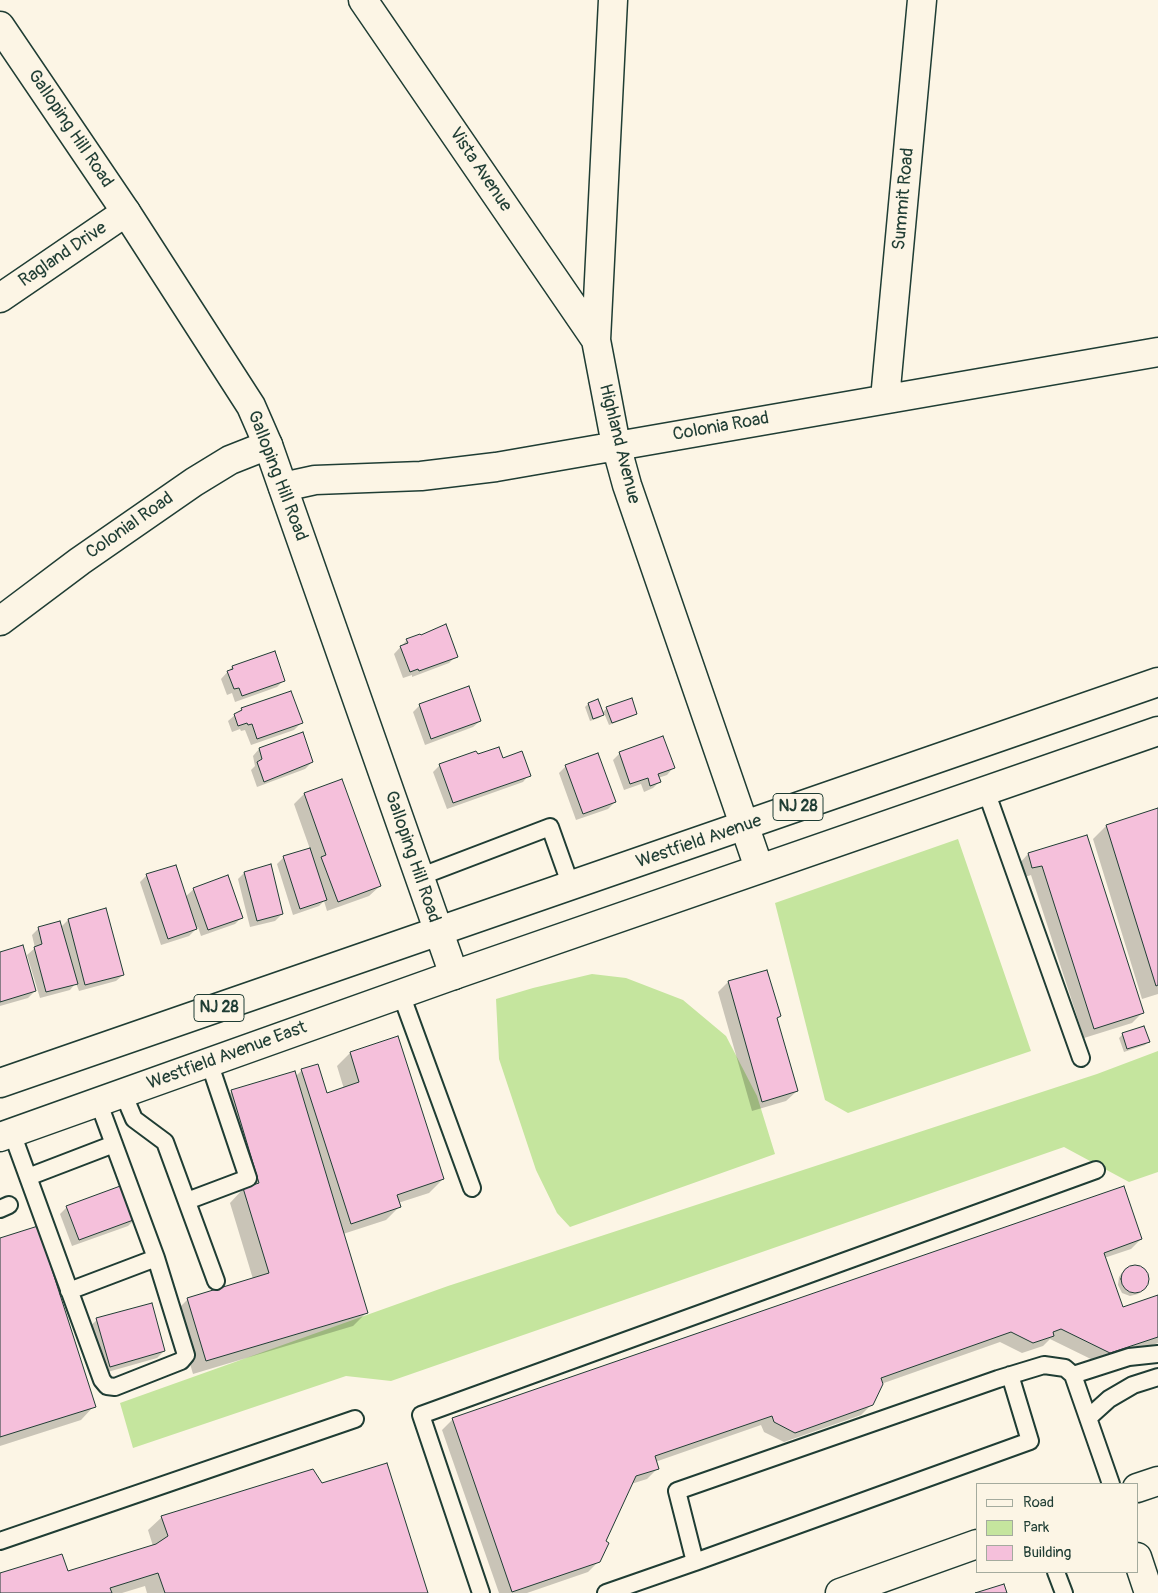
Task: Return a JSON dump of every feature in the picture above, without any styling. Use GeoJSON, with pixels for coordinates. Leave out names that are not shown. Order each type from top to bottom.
{"type":"FeatureCollection","features":[{"type":"Feature","properties":{"kind":"main road","name":"Vista Avenue"},"geometry":{"type":"LineString","coordinates":[[363,0],[596,340]]}},
{"type":"Feature","properties":{"kind":"main road","name":"Highland Avenue"},"geometry":{"type":"LineString","coordinates":[[613,0],[596,340],[616,445],[626,485],[759,868]]}},
{"type":"Feature","properties":{"kind":"main road","name":"Summit Road"},"geometry":{"type":"LineString","coordinates":[[885,399],[922,0]]}},
{"type":"Feature","properties":{"kind":"main road","name":"Galloping Hill Road"},"geometry":{"type":"LineString","coordinates":[[0,26],[126,212],[242,390],[254,412],[283,487],[454,974]]}},
{"type":"Feature","properties":{"kind":"main road","name":"Ragland Drive"},"geometry":{"type":"LineString","coordinates":[[0,298],[126,212]]}},
{"type":"Feature","properties":{"kind":"main road","name":"Colonia Road"},"geometry":{"type":"LineString","coordinates":[[283,487],[330,478],[389,478],[456,473],[1158,352]]}},
{"type":"Feature","properties":{"kind":"main road","name":"Colonial Road"},"geometry":{"type":"LineString","coordinates":[[0,621],[80,561],[194,482],[230,460],[268,445]]}},
{"type":"Feature","properties":{"kind":"main road","name":"Westfield Avenue"},"geometry":{"type":"LineString","coordinates":[[438,932],[1158,682]]}},
{"type":"Feature","properties":{"kind":"main road","name":"NJ 28"},"geometry":{"type":"LineString","coordinates":[[454,974],[986,791],[1157,736]]}},
{"type":"Feature","properties":{"kind":"main road","name":"NJ 28"},"geometry":{"type":"LineString","coordinates":[[0,1083],[438,932]]}},
{"type":"Feature","properties":{"kind":"main road","name":"Westfield Avenue East"},"geometry":{"type":"LineString","coordinates":[[6,1135],[454,974]]}},
{"type":"Feature","properties":{"kind":"main road"},"geometry":{"type":"LineString","coordinates":[[1138,1488],[1158,1481]]}},
{"type":"Feature","properties":{"kind":"main road"},"geometry":{"type":"LineString","coordinates":[[840,1593],[882,1586],[976,1544]]}},
{"type":"Feature","properties":{"kind":"main road"},"geometry":{"type":"LineString","coordinates":[[1138,1560],[1149,1593]]}},
{"type":"Feature","properties":{"kind":"lane"},"geometry":{"type":"LineString","coordinates":[[986,791],[1081,1058]]}},
{"type":"Feature","properties":{"kind":"lane"},"geometry":{"type":"LineString","coordinates":[[418,876],[550,827],[571,886]]}},
{"type":"Feature","properties":{"kind":"lane"},"geometry":{"type":"LineString","coordinates":[[401,994],[472,1188]]}},
{"type":"Feature","properties":{"kind":"lane"},"geometry":{"type":"LineString","coordinates":[[187,1201],[248,1178],[208,1062]]}},
{"type":"Feature","properties":{"kind":"lane"},"geometry":{"type":"LineString","coordinates":[[123,1093],[134,1119],[165,1142],[216,1281]]}},
{"type":"Feature","properties":{"kind":"lane"},"geometry":{"type":"LineString","coordinates":[[6,1135],[28,1177],[102,1380],[107,1386],[115,1387],[181,1360],[186,1355],[156,1258],[98,1101]]}},
{"type":"Feature","properties":{"kind":"lane"},"geometry":{"type":"LineString","coordinates":[[28,1177],[114,1144]]}},
{"type":"Feature","properties":{"kind":"lane"},"geometry":{"type":"LineString","coordinates":[[481,1593],[421,1416],[1096,1170]]}},
{"type":"Feature","properties":{"kind":"lane"},"geometry":{"type":"LineString","coordinates":[[69,1291],[156,1258]]}},
{"type":"Feature","properties":{"kind":"lane"},"geometry":{"type":"LineString","coordinates":[[1073,1375],[1130,1357],[1158,1354]]}},
{"type":"Feature","properties":{"kind":"lane"},"geometry":{"type":"LineString","coordinates":[[695,1562],[678,1491],[1010,1375],[1044,1365],[1065,1368],[1073,1375],[1112,1483]]}},
{"type":"Feature","properties":{"kind":"lane"},"geometry":{"type":"LineString","coordinates":[[606,1593],[1030,1441],[1010,1375]]}},
{"type":"Feature","properties":{"kind":"lane"},"geometry":{"type":"LineString","coordinates":[[1088,1418],[1109,1399],[1133,1385],[1158,1377]]}},
{"type":"Feature","properties":{"kind":"lane"},"geometry":{"type":"LineString","coordinates":[[0,1540],[354,1419]]}},
{"type":"Feature","properties":{"kind":"lane"},"geometry":{"type":"LineString","coordinates":[[1056,1573],[1064,1593]]}},
{"type":"Feature","properties":{"kind":"green space"},"geometry":{"type":"Polygon","coordinates":[[[958,839],[1031,1051],[848,1113],[825,1100],[775,903],[958,839]]]}},
{"type":"Feature","properties":{"kind":"green space"},"geometry":{"type":"Polygon","coordinates":[[[592,974],[626,978],[683,1000],[726,1036],[757,1096],[775,1154],[570,1227],[557,1213],[536,1170],[499,1059],[496,999],[592,974]]]}},
{"type":"Feature","properties":{"kind":"green space"},"geometry":{"type":"Polygon","coordinates":[[[1158,1051],[1158,1172],[1129,1182],[1064,1147],[391,1381],[346,1376],[133,1448],[120,1403],[448,1286],[1097,1074],[1158,1051]]]}},
{"type":"Feature","properties":{"kind":"building"},"geometry":{"type":"Polygon","coordinates":[[[446,624],[458,657],[419,671],[418,669],[410,672],[400,646],[408,643],[406,639],[421,635],[446,624]]]}},
{"type":"Feature","properties":{"kind":"building"},"geometry":{"type":"Polygon","coordinates":[[[275,651],[285,681],[242,696],[239,688],[234,689],[227,671],[233,669],[232,666],[275,651]]]}},
{"type":"Feature","properties":{"kind":"building"},"geometry":{"type":"Polygon","coordinates":[[[469,686],[481,721],[431,739],[419,704],[469,686]]]}},
{"type":"Feature","properties":{"kind":"building"},"geometry":{"type":"Polygon","coordinates":[[[291,691],[303,723],[257,739],[252,724],[248,725],[247,723],[238,726],[234,714],[242,710],[241,708],[291,691]]]}},
{"type":"Feature","properties":{"kind":"building"},"geometry":{"type":"Polygon","coordinates":[[[632,698],[637,714],[612,723],[606,707],[632,698]]]}},
{"type":"Feature","properties":{"kind":"building"},"geometry":{"type":"Polygon","coordinates":[[[598,699],[604,715],[593,719],[588,703],[598,699]]]}},
{"type":"Feature","properties":{"kind":"building"},"geometry":{"type":"Polygon","coordinates":[[[303,732],[313,762],[264,782],[257,762],[262,759],[259,748],[303,732]]]}},
{"type":"Feature","properties":{"kind":"building"},"geometry":{"type":"Polygon","coordinates":[[[663,736],[675,768],[658,774],[661,782],[650,786],[648,778],[630,784],[619,752],[663,736]]]}},
{"type":"Feature","properties":{"kind":"building"},"geometry":{"type":"Polygon","coordinates":[[[499,747],[503,758],[522,751],[531,776],[453,803],[439,764],[476,751],[478,754],[499,747]]]}},
{"type":"Feature","properties":{"kind":"building"},"geometry":{"type":"Polygon","coordinates":[[[598,753],[616,802],[583,814],[565,765],[598,753]]]}},
{"type":"Feature","properties":{"kind":"building"},"geometry":{"type":"Polygon","coordinates":[[[342,779],[381,886],[338,902],[321,857],[326,855],[304,793],[342,779]]]}},
{"type":"Feature","properties":{"kind":"building"},"geometry":{"type":"Polygon","coordinates":[[[1158,808],[1158,985],[1156,986],[1106,825],[1158,808]]]}},
{"type":"Feature","properties":{"kind":"building"},"geometry":{"type":"Polygon","coordinates":[[[1087,835],[1144,1013],[1094,1029],[1042,866],[1032,868],[1028,853],[1087,835]]]}},
{"type":"Feature","properties":{"kind":"building"},"geometry":{"type":"Polygon","coordinates":[[[310,848],[327,900],[300,909],[283,856],[310,848]]]}},
{"type":"Feature","properties":{"kind":"building"},"geometry":{"type":"Polygon","coordinates":[[[271,864],[283,914],[257,921],[244,872],[271,864]]]}},
{"type":"Feature","properties":{"kind":"building"},"geometry":{"type":"Polygon","coordinates":[[[176,865],[197,929],[168,939],[146,874],[176,865]]]}},
{"type":"Feature","properties":{"kind":"building"},"geometry":{"type":"Polygon","coordinates":[[[228,875],[243,918],[208,930],[193,888],[228,875]]]}},
{"type":"Feature","properties":{"kind":"building"},"geometry":{"type":"Polygon","coordinates":[[[106,908],[124,975],[85,985],[68,919],[106,908]]]}},
{"type":"Feature","properties":{"kind":"building"},"geometry":{"type":"Polygon","coordinates":[[[60,921],[78,984],[46,992],[34,947],[42,944],[38,927],[60,921]]]}},
{"type":"Feature","properties":{"kind":"building"},"geometry":{"type":"Polygon","coordinates":[[[23,945],[36,991],[0,1002],[0,952],[23,945]]]}},
{"type":"Feature","properties":{"kind":"building"},"geometry":{"type":"Polygon","coordinates":[[[767,970],[781,1016],[777,1018],[798,1091],[762,1102],[728,981],[767,970]]]}},
{"type":"Feature","properties":{"kind":"building"},"geometry":{"type":"Polygon","coordinates":[[[1144,1026],[1150,1042],[1127,1049],[1122,1033],[1144,1026]]]}},
{"type":"Feature","properties":{"kind":"building"},"geometry":{"type":"Polygon","coordinates":[[[398,1036],[444,1179],[397,1195],[401,1207],[351,1224],[301,1069],[318,1064],[327,1093],[359,1082],[350,1052],[398,1036]]]}},
{"type":"Feature","properties":{"kind":"building"},"geometry":{"type":"Polygon","coordinates":[[[295,1071],[368,1313],[206,1361],[187,1298],[269,1273],[243,1188],[259,1183],[231,1090],[295,1071]]]}},
{"type":"Feature","properties":{"kind":"building"},"geometry":{"type":"Polygon","coordinates":[[[123,1185],[136,1219],[79,1240],[66,1206],[123,1185]]]}},
{"type":"Feature","properties":{"kind":"building"},"geometry":{"type":"Polygon","coordinates":[[[1124,1186],[1142,1239],[1104,1253],[1123,1307],[1158,1295],[1158,1337],[1110,1353],[1061,1329],[1053,1332],[1054,1336],[1033,1343],[1011,1332],[881,1378],[883,1384],[873,1405],[795,1433],[774,1422],[772,1416],[655,1456],[659,1469],[636,1476],[606,1541],[609,1543],[600,1562],[512,1592],[452,1418],[1124,1186]]]}},
{"type":"Feature","properties":{"kind":"building"},"geometry":{"type":"Polygon","coordinates":[[[38,1226],[96,1407],[0,1437],[0,1238],[38,1226]]]}},
{"type":"Feature","properties":{"kind":"building"},"geometry":{"type":"Polygon","coordinates":[[[1135,1265],[1145,1269],[1149,1279],[1145,1289],[1135,1293],[1125,1289],[1121,1279],[1125,1269],[1135,1265]]]}},
{"type":"Feature","properties":{"kind":"building"},"geometry":{"type":"Polygon","coordinates":[[[152,1303],[165,1351],[110,1367],[96,1318],[152,1303]]]}},
{"type":"Feature","properties":{"kind":"building"},"geometry":{"type":"Polygon","coordinates":[[[387,1463],[428,1593],[165,1593],[158,1573],[110,1588],[112,1593],[0,1593],[0,1573],[62,1554],[68,1571],[156,1544],[168,1536],[161,1516],[313,1469],[322,1483],[387,1463]]]}},
{"type":"Feature","properties":{"kind":"building"},"geometry":{"type":"Polygon","coordinates":[[[1004,1584],[1007,1593],[975,1593],[1004,1584]]]}}]}
